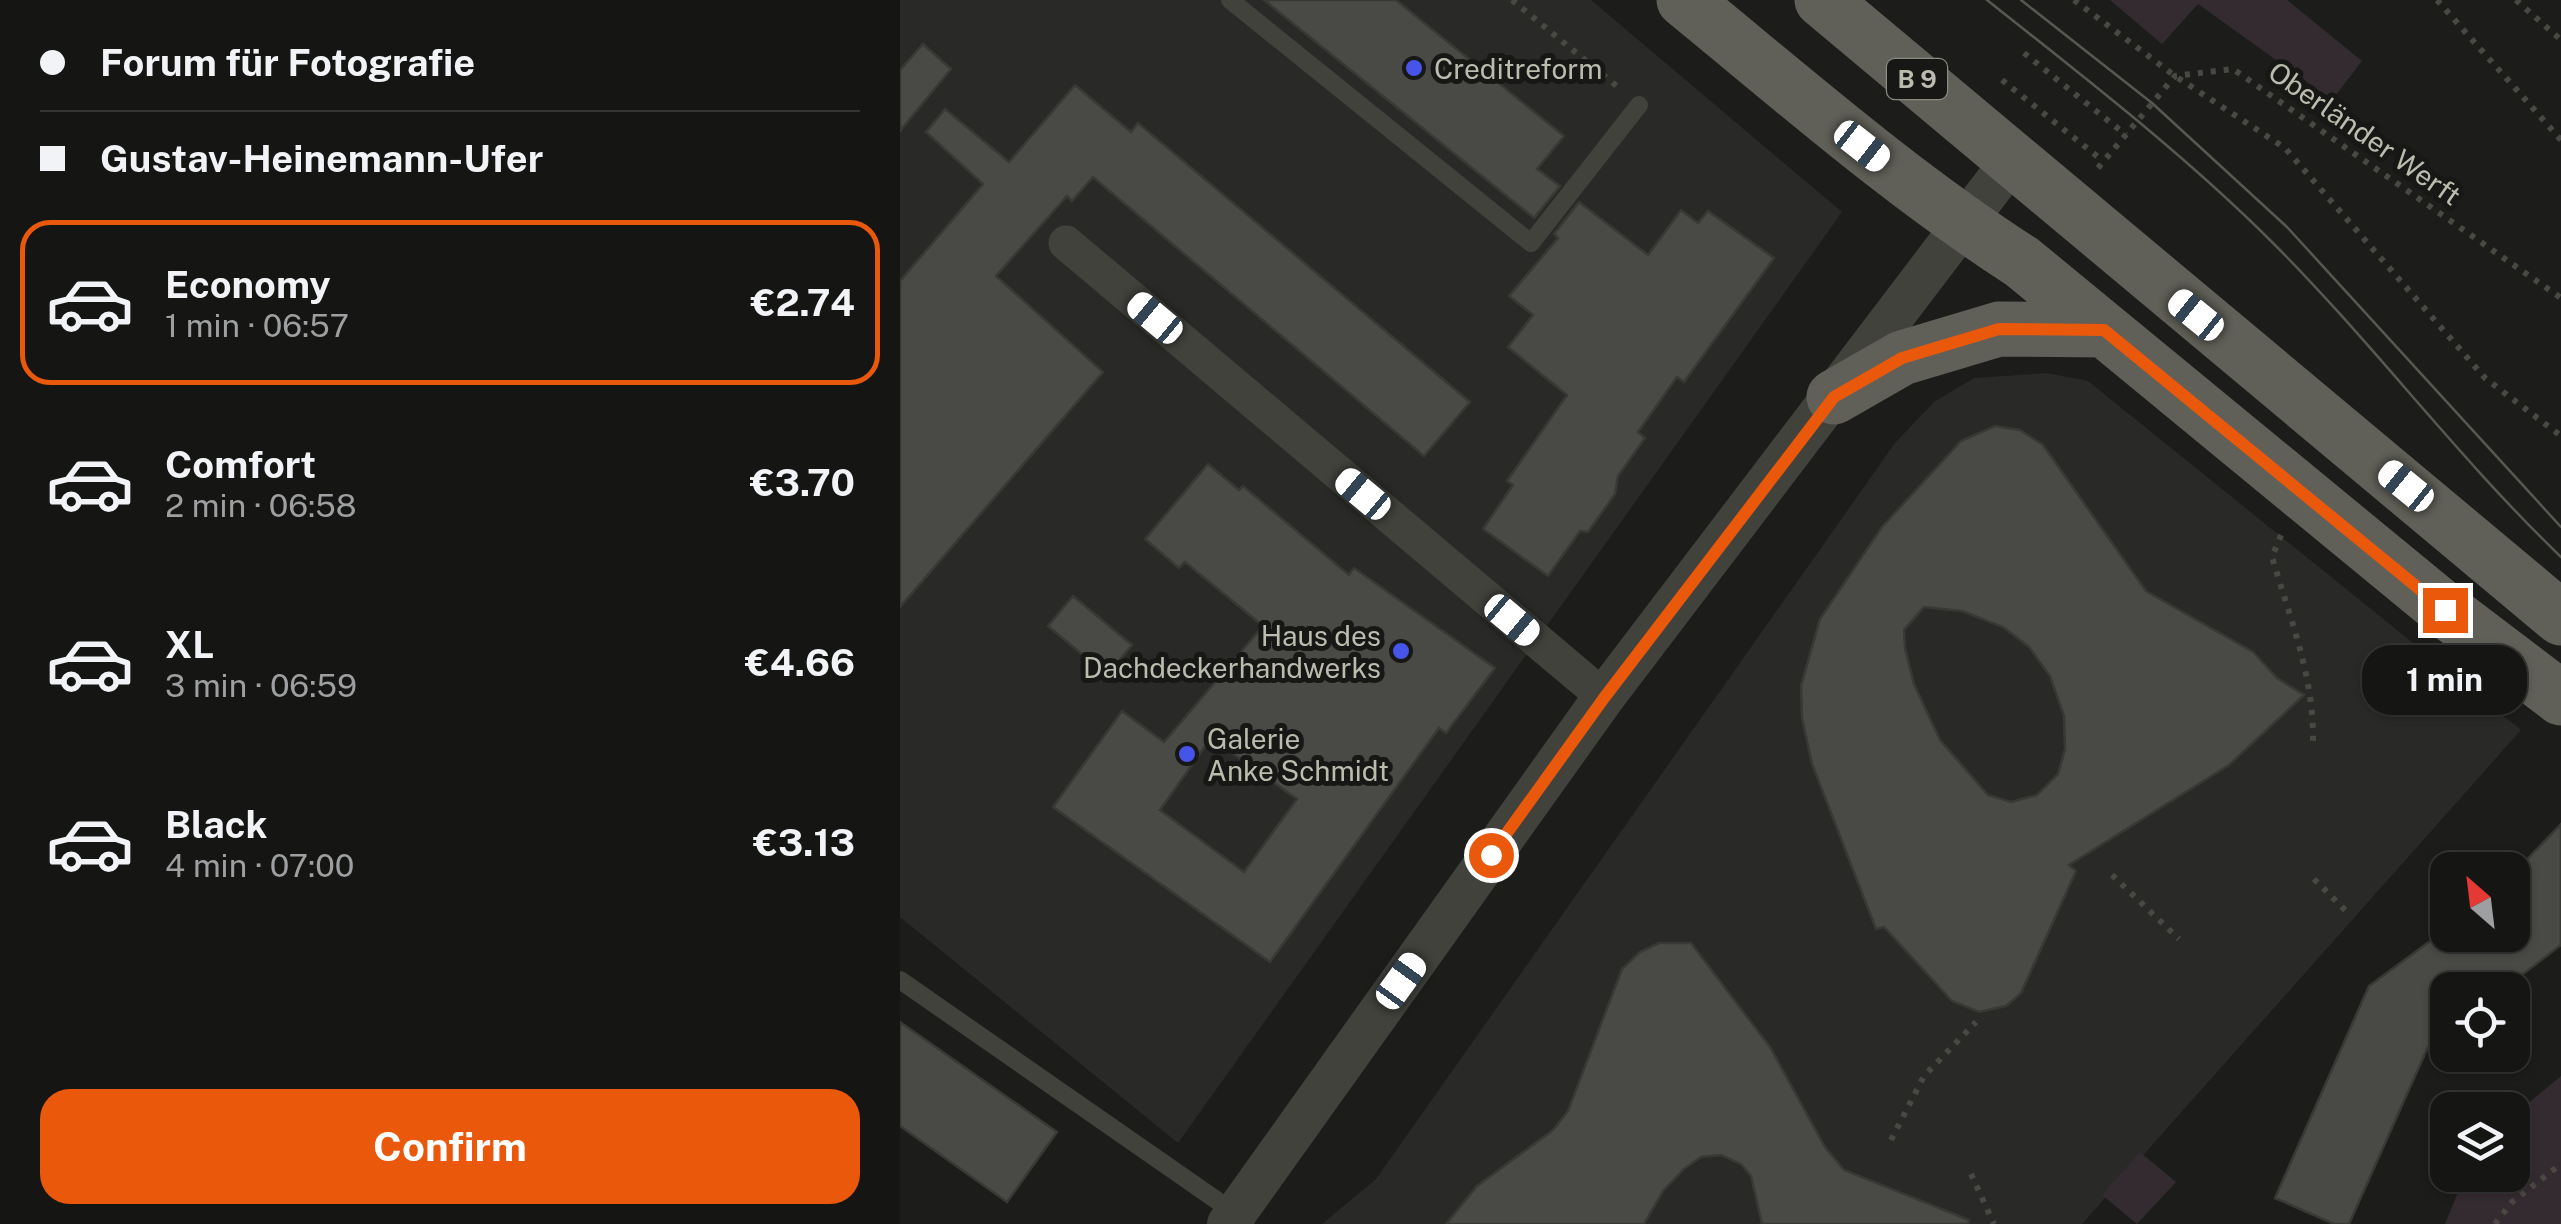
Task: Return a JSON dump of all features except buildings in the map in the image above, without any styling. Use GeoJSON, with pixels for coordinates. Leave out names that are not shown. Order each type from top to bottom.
{"type":"FeatureCollection","features":[{"type":"Feature","properties":{"kind":"main road"},"geometry":{"type":"LineString","coordinates":[[1684,0],[1966,226],[2022,262],[2445,610],[2561,698]]}},
{"type":"Feature","properties":{"kind":"main road","name":"B 9"},"geometry":{"type":"LineString","coordinates":[[1822,0],[2561,618]]}},
{"type":"Feature","properties":{"kind":"main road"},"geometry":{"type":"LineString","coordinates":[[1834,397],[1902,358],[1999,329],[2104,330]]}},
{"type":"Feature","properties":{"kind":"street"},"geometry":{"type":"LineString","coordinates":[[1232,1221],[1604,698],[1966,226],[2013,159]]}},
{"type":"Feature","properties":{"kind":"street"},"geometry":{"type":"LineString","coordinates":[[1066,244],[1604,698]]}},
{"type":"Feature","properties":{"kind":"lane"},"geometry":{"type":"LineString","coordinates":[[1230,0],[1531,243],[1639,104]]}},
{"type":"Feature","properties":{"kind":"lane"},"geometry":{"type":"LineString","coordinates":[[900,980],[1232,1221]]}},
{"type":"Feature","properties":{"kind":"path"},"geometry":{"type":"LineString","coordinates":[[1512,0],[1639,104]]}},
{"type":"Feature","properties":{"kind":"path"},"geometry":{"type":"LineString","coordinates":[[2074,0],[2174,76],[2285,148],[2486,378],[2561,436]]}},
{"type":"Feature","properties":{"kind":"path"},"geometry":{"type":"LineString","coordinates":[[2438,0],[2561,140]]}},
{"type":"Feature","properties":{"kind":"path"},"geometry":{"type":"LineString","coordinates":[[2516,0],[2561,40]]}},
{"type":"Feature","properties":{"kind":"path"},"geometry":{"type":"LineString","coordinates":[[2024,53],[2126,135]]}},
{"type":"Feature","properties":{"kind":"path","name":"Oberländer Werft"},"geometry":{"type":"LineString","coordinates":[[2174,76],[2233,70],[2309,118],[2561,298]]}},
{"type":"Feature","properties":{"kind":"path"},"geometry":{"type":"LineString","coordinates":[[2046,116],[2103,162],[2174,76]]}},
{"type":"Feature","properties":{"kind":"path"},"geometry":{"type":"LineString","coordinates":[[2299,490],[2272,557],[2306,661],[2314,701],[2313,741]]}},
{"type":"Feature","properties":{"kind":"path"},"geometry":{"type":"LineString","coordinates":[[2112,875],[2179,939]]}},
{"type":"Feature","properties":{"kind":"path"},"geometry":{"type":"LineString","coordinates":[[2314,879],[2348,914]]}},
{"type":"Feature","properties":{"kind":"path"},"geometry":{"type":"LineString","coordinates":[[1891,1140],[1924,1076],[1976,1022]]}},
{"type":"Feature","properties":{"kind":"path"},"geometry":{"type":"LineString","coordinates":[[2495,1224],[2512,1202],[2561,1164]]}},
{"type":"Feature","properties":{"kind":"path"},"geometry":{"type":"LineString","coordinates":[[1972,1174],[1994,1224]]}},
{"type":"Feature","properties":{"kind":"shaded area"},"geometry":{"type":"Polygon","coordinates":[[[900,0],[1591,0],[1842,212],[1178,1143],[900,917],[900,0]]]}},
{"type":"Feature","properties":{"kind":"shaded area"},"geometry":{"type":"Polygon","coordinates":[[[2110,0],[2287,0],[2362,61],[2332,100],[2198,4],[2162,44],[2110,0]]]}},
{"type":"Feature","properties":{"kind":"shaded area"},"geometry":{"type":"Polygon","coordinates":[[[2047,373],[2088,381],[2521,730],[2082,1224],[1322,1224],[1376,1179],[1895,443],[1934,402],[1974,378],[2047,373]]]}},
{"type":"Feature","properties":{"kind":"shaded area"},"geometry":{"type":"Polygon","coordinates":[[[2561,1076],[2561,1224],[2445,1224],[2458,1192],[2530,1192],[2530,1102],[2561,1076]]]}},
{"type":"Feature","properties":{"kind":"shaded area"},"geometry":{"type":"Polygon","coordinates":[[[2140,1152],[2176,1182],[2137,1224],[2102,1195],[2140,1152]]]}},
{"type":"Feature","properties":{"kind":"tram line"},"geometry":{"type":"LineString","coordinates":[[1987,0],[2169,147],[2272,242],[2561,557]]}},
{"type":"Feature","properties":{"kind":"tram line"},"geometry":{"type":"LineString","coordinates":[[2021,0],[2152,103],[2287,227],[2561,527]]}},
{"type":"Feature","properties":{"kind":"place","name":"Creditreform"},"geometry":{"type":"Point","coordinates":[1414,68]}},
{"type":"Feature","properties":{"kind":"place","name":"Haus des Dachdeckerhandwerks"},"geometry":{"type":"Point","coordinates":[1401,651]}},
{"type":"Feature","properties":{"kind":"place","name":"Galerie Anke Schmidt"},"geometry":{"type":"Point","coordinates":[1187,754]}},
{"type":"Feature","properties":{"kind":"route"},"geometry":{"type":"LineString","coordinates":[[1491,855],[1604,698],[1834,397],[1902,358],[1999,329],[2104,330],[2445,610]]}}]}
